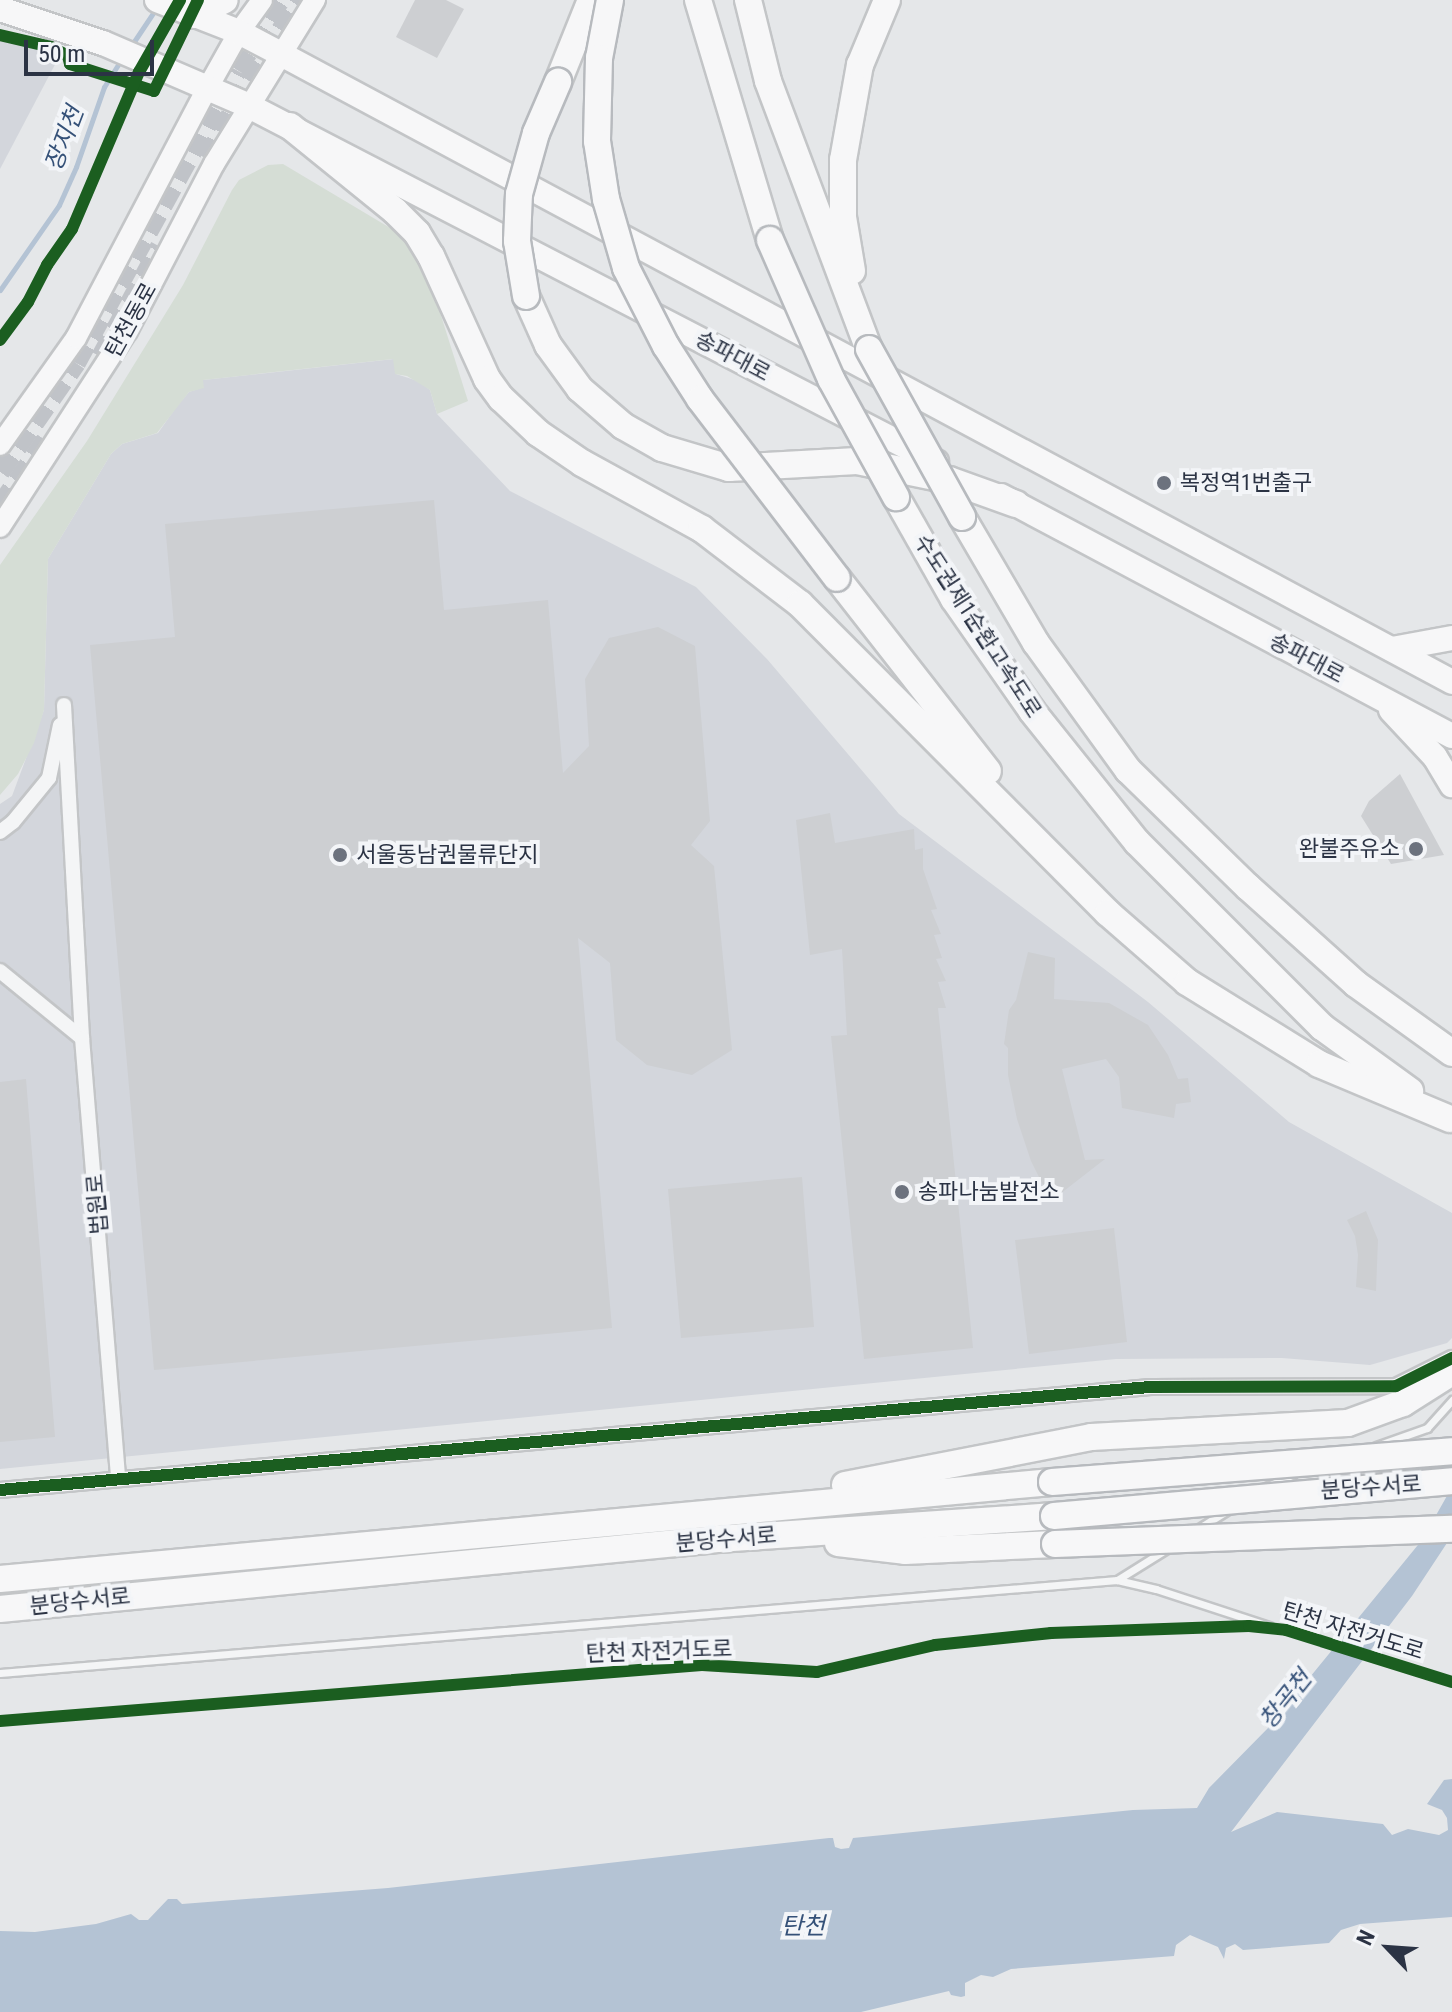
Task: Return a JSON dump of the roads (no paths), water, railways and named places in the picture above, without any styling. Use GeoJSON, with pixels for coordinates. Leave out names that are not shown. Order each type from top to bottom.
{"type":"FeatureCollection","features":[{"type":"Feature","properties":{"kind":"highway"},"geometry":{"type":"LineString","coordinates":[[177,8],[225,0]]}},
{"type":"Feature","properties":{"kind":"highway"},"geometry":{"type":"LineString","coordinates":[[591,0],[536,133],[519,194],[517,241],[526,296],[548,345],[580,389],[623,426],[662,448],[729,468],[857,461],[949,480],[1016,504]]}},
{"type":"Feature","properties":{"kind":"highway"},"geometry":{"type":"LineString","coordinates":[[610,0],[599,58],[597,132],[606,199],[626,268],[658,331],[700,399],[1052,856]]}},
{"type":"Feature","properties":{"kind":"highway","name":"수도권제1순환고속도로"},"geometry":{"type":"LineString","coordinates":[[698,0],[770,240],[831,379],[954,599],[1032,711],[1137,842],[1322,1027],[1451,1120]]}},
{"type":"Feature","properties":{"kind":"highway","name":"수도권제1순환고속도로"},"geometry":{"type":"LineString","coordinates":[[748,0],[768,81],[869,349],[1036,643],[1128,770],[1248,887],[1356,984],[1452,1053]]}},
{"type":"Feature","properties":{"kind":"highway"},"geometry":{"type":"LineString","coordinates":[[869,349],[849,259],[842,179],[854,89],[882,10]]}},
{"type":"Feature","properties":{"kind":"highway"},"geometry":{"type":"LineString","coordinates":[[290,126],[395,211],[417,233],[431,256],[481,369],[519,417],[574,458],[710,534],[790,597],[865,666],[1134,937],[1216,1002],[1319,1064],[1451,1120]]}},
{"type":"Feature","properties":{"kind":"highway"},"geometry":{"type":"LineString","coordinates":[[716,1511],[1091,1437],[1348,1423],[1403,1403],[1452,1372]]}},
{"type":"Feature","properties":{"kind":"highway","name":"분당수서로"},"geometry":{"type":"LineString","coordinates":[[0,1579],[716,1511],[1452,1451]]}},
{"type":"Feature","properties":{"kind":"highway","name":"분당수서로"},"geometry":{"type":"LineString","coordinates":[[0,1609],[718,1539],[1054,1516],[1452,1481]]}},
{"type":"Feature","properties":{"kind":"highway"},"geometry":{"type":"LineString","coordinates":[[718,1539],[858,1544],[905,1551],[1452,1529]]}},
{"type":"Feature","properties":{"kind":"main road","name":"탄천동로"},"geometry":{"type":"LineString","coordinates":[[0,445],[76,338],[207,89],[239,32],[262,0]]}},
{"type":"Feature","properties":{"kind":"main road","name":"탄천동로"},"geometry":{"type":"LineString","coordinates":[[0,527],[127,331],[249,106],[315,0]]}},
{"type":"Feature","properties":{"kind":"main road"},"geometry":{"type":"LineString","coordinates":[[177,8],[239,32],[281,54],[1452,682]]}},
{"type":"Feature","properties":{"kind":"main road","name":"송파대로"},"geometry":{"type":"LineString","coordinates":[[0,9],[74,33],[290,126],[1016,504],[1452,736]]}},
{"type":"Feature","properties":{"kind":"main road"},"geometry":{"type":"LineString","coordinates":[[1392,649],[1452,638]]}},
{"type":"Feature","properties":{"kind":"main road"},"geometry":{"type":"LineString","coordinates":[[1376,694],[1435,757],[1452,785]]}},
{"type":"Feature","properties":{"kind":"street","name":"법원로"},"geometry":{"type":"LineString","coordinates":[[0,832],[49,778],[64,705],[82,1038],[118,1477]]}},
{"type":"Feature","properties":{"kind":"street"},"geometry":{"type":"LineString","coordinates":[[0,971],[82,1038]]}},
{"type":"Feature","properties":{"kind":"street"},"geometry":{"type":"LineString","coordinates":[[0,1490],[118,1477],[1150,1387],[1396,1386],[1452,1358]]}},
{"type":"Feature","properties":{"kind":"lane"},"geometry":{"type":"LineString","coordinates":[[1117,1580],[1275,1481],[1427,1428],[1452,1400]]}},
{"type":"Feature","properties":{"kind":"lane"},"geometry":{"type":"LineString","coordinates":[[0,1673],[1117,1580],[1156,1589],[1269,1626]]}},
{"type":"Feature","properties":{"kind":"water","name":"탄천"},"geometry":{"type":"Polygon","coordinates":[[[1452,1487],[1452,1535],[1445,1546],[1412,1596],[1231,1832],[1277,1812],[1383,1824],[1392,1835],[1408,1829],[1439,1835],[1448,1830],[1447,1818],[1442,1810],[1427,1804],[1444,1780],[1452,1779],[1452,1917],[1360,1924],[1341,1930],[1329,1943],[1243,1950],[1235,1944],[1226,1948],[1224,1959],[1218,1947],[1190,1935],[1176,1945],[1174,1956],[1011,1969],[993,1977],[981,1975],[965,1983],[965,1996],[951,1995],[949,1991],[861,2012],[0,2012],[0,1931],[35,1932],[96,1924],[131,1914],[139,1920],[148,1920],[168,1899],[177,1899],[182,1904],[388,1888],[829,1838],[833,1838],[835,1847],[841,1849],[849,1848],[853,1838],[1133,1810],[1197,1808],[1209,1788],[1270,1726],[1422,1540],[1452,1487]]]}},
{"type":"Feature","properties":{"kind":"waterway","name":"장지천"},"geometry":{"type":"LineString","coordinates":[[131,46],[157,7]]}},
{"type":"Feature","properties":{"kind":"waterway","name":"장지천"},"geometry":{"type":"LineString","coordinates":[[0,290],[59,205],[104,87],[123,57]]}},
{"type":"Feature","properties":{"kind":"tunnel"},"geometry":{"type":"LineString","coordinates":[[0,472],[76,363],[237,70],[280,0]]}},
{"type":"Feature","properties":{"kind":"tunnel"},"geometry":{"type":"LineString","coordinates":[[207,159],[249,81],[300,0]]}},
{"type":"Feature","properties":{"kind":"tunnel"},"geometry":{"type":"LineString","coordinates":[[101,357],[160,247]]}},
{"type":"Feature","properties":{"kind":"tunnel"},"geometry":{"type":"LineString","coordinates":[[0,506],[46,440]]}},
{"type":"Feature","properties":{"kind":"place","name":"복정역1번출구"},"geometry":{"type":"Point","coordinates":[1164,483]}},
{"type":"Feature","properties":{"kind":"place","name":"완불주유소"},"geometry":{"type":"Point","coordinates":[1416,849]}},
{"type":"Feature","properties":{"kind":"place","name":"서울동남권물류단지"},"geometry":{"type":"Point","coordinates":[340,855]}},
{"type":"Feature","properties":{"kind":"place","name":"송파나눔발전소"},"geometry":{"type":"Point","coordinates":[902,1192]}},
{"type":"Feature","properties":{"kind":"water label","name":"창곡천"},"geometry":{"type":"Point","coordinates":[1286,1700]}}]}
